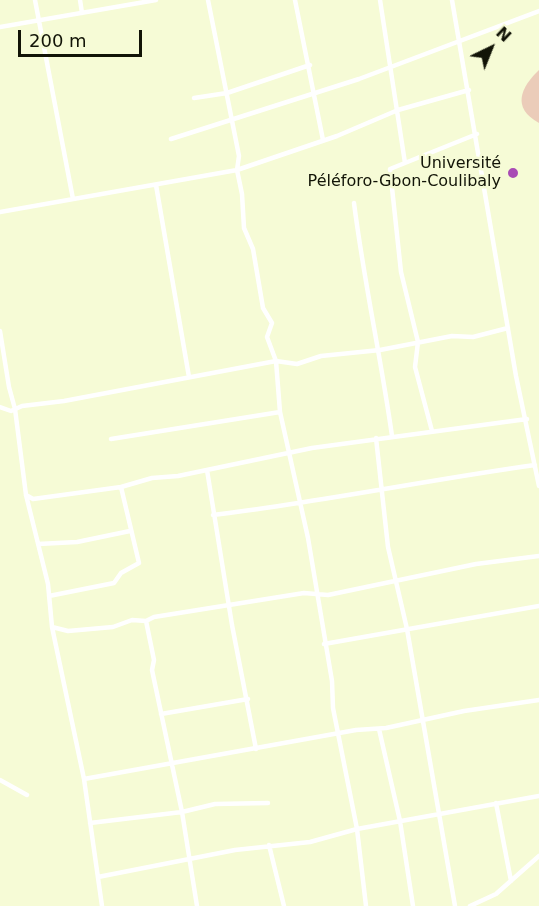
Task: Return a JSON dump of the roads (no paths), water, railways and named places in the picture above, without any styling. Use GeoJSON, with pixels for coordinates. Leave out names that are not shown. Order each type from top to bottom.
{"type":"FeatureCollection","features":[{"type":"Feature","properties":{"kind":"street"},"geometry":{"type":"LineString","coordinates":[[35,0],[73,199]]}},
{"type":"Feature","properties":{"kind":"street"},"geometry":{"type":"LineString","coordinates":[[80,0],[82,13]]}},
{"type":"Feature","properties":{"kind":"street"},"geometry":{"type":"LineString","coordinates":[[0,27],[82,13],[124,3],[156,0]]}},
{"type":"Feature","properties":{"kind":"street"},"geometry":{"type":"LineString","coordinates":[[208,0],[239,156],[237,170],[242,194],[244,228],[253,249],[263,308],[272,323],[267,337],[276,361],[280,412],[302,503],[357,829],[366,906]]}},
{"type":"Feature","properties":{"kind":"street"},"geometry":{"type":"LineString","coordinates":[[295,0],[310,64],[312,94],[323,140]]}},
{"type":"Feature","properties":{"kind":"street"},"geometry":{"type":"LineString","coordinates":[[380,0],[405,163]]}},
{"type":"Feature","properties":{"kind":"street"},"geometry":{"type":"LineString","coordinates":[[452,0],[477,134],[508,327],[539,486]]}},
{"type":"Feature","properties":{"kind":"street"},"geometry":{"type":"LineString","coordinates":[[171,139],[392,67],[539,11]]}},
{"type":"Feature","properties":{"kind":"street"},"geometry":{"type":"LineString","coordinates":[[194,98],[227,93],[310,64]]}},
{"type":"Feature","properties":{"kind":"street"},"geometry":{"type":"LineString","coordinates":[[0,212],[237,170],[323,140],[398,110],[469,90]]}},
{"type":"Feature","properties":{"kind":"street"},"geometry":{"type":"LineString","coordinates":[[432,431],[431,418],[416,367],[418,342],[401,272],[390,169],[477,134]]}},
{"type":"Feature","properties":{"kind":"street"},"geometry":{"type":"LineString","coordinates":[[156,185],[189,377]]}},
{"type":"Feature","properties":{"kind":"street"},"geometry":{"type":"LineString","coordinates":[[354,203],[369,303],[380,350],[392,436]]}},
{"type":"Feature","properties":{"kind":"street"},"geometry":{"type":"LineString","coordinates":[[0,407],[11,411],[276,361],[297,364],[321,356],[380,350],[452,336],[473,337],[508,327]]}},
{"type":"Feature","properties":{"kind":"street"},"geometry":{"type":"LineString","coordinates":[[0,331],[15,409],[26,495],[50,596],[52,627],[84,779],[102,906]]}},
{"type":"Feature","properties":{"kind":"street"},"geometry":{"type":"LineString","coordinates":[[111,439],[280,412]]}},
{"type":"Feature","properties":{"kind":"street"},"geometry":{"type":"LineString","coordinates":[[26,495],[33,499],[121,487],[152,478],[207,470],[264,456],[289,454],[376,438],[527,419]]}},
{"type":"Feature","properties":{"kind":"street"},"geometry":{"type":"LineString","coordinates":[[376,438],[388,547],[398,580],[455,906]]}},
{"type":"Feature","properties":{"kind":"street"},"geometry":{"type":"LineString","coordinates":[[213,516],[535,465]]}},
{"type":"Feature","properties":{"kind":"street"},"geometry":{"type":"LineString","coordinates":[[207,470],[213,516],[256,749]]}},
{"type":"Feature","properties":{"kind":"street"},"geometry":{"type":"LineString","coordinates":[[50,596],[114,583],[121,573],[139,563],[121,487]]}},
{"type":"Feature","properties":{"kind":"street"},"geometry":{"type":"LineString","coordinates":[[38,544],[76,542],[130,531]]}},
{"type":"Feature","properties":{"kind":"street"},"geometry":{"type":"LineString","coordinates":[[52,627],[68,631],[113,627],[132,620],[146,621],[154,617],[304,593],[328,595],[398,580],[429,576],[476,564],[539,556]]}},
{"type":"Feature","properties":{"kind":"street"},"geometry":{"type":"LineString","coordinates":[[324,644],[539,606]]}},
{"type":"Feature","properties":{"kind":"street"},"geometry":{"type":"LineString","coordinates":[[146,621],[197,906]]}},
{"type":"Feature","properties":{"kind":"street"},"geometry":{"type":"LineString","coordinates":[[161,714],[248,699]]}},
{"type":"Feature","properties":{"kind":"street"},"geometry":{"type":"LineString","coordinates":[[84,779],[379,729],[464,711],[539,700]]}},
{"type":"Feature","properties":{"kind":"street"},"geometry":{"type":"LineString","coordinates":[[379,729],[400,821],[413,906]]}},
{"type":"Feature","properties":{"kind":"street"},"geometry":{"type":"LineString","coordinates":[[0,780],[27,795]]}},
{"type":"Feature","properties":{"kind":"street"},"geometry":{"type":"LineString","coordinates":[[98,877],[270,845],[310,842],[357,829],[539,796]]}},
{"type":"Feature","properties":{"kind":"street"},"geometry":{"type":"LineString","coordinates":[[90,824],[182,812],[215,804],[268,803]]}},
{"type":"Feature","properties":{"kind":"street"},"geometry":{"type":"LineString","coordinates":[[496,803],[511,881]]}},
{"type":"Feature","properties":{"kind":"street"},"geometry":{"type":"LineString","coordinates":[[270,845],[284,906]]}},
{"type":"Feature","properties":{"kind":"street"},"geometry":{"type":"LineString","coordinates":[[470,906],[496,894],[539,856]]}},
{"type":"Feature","properties":{"kind":"place","name":"Université Péléforo-Gbon-Coulibaly"},"geometry":{"type":"Point","coordinates":[513,173]}}]}
